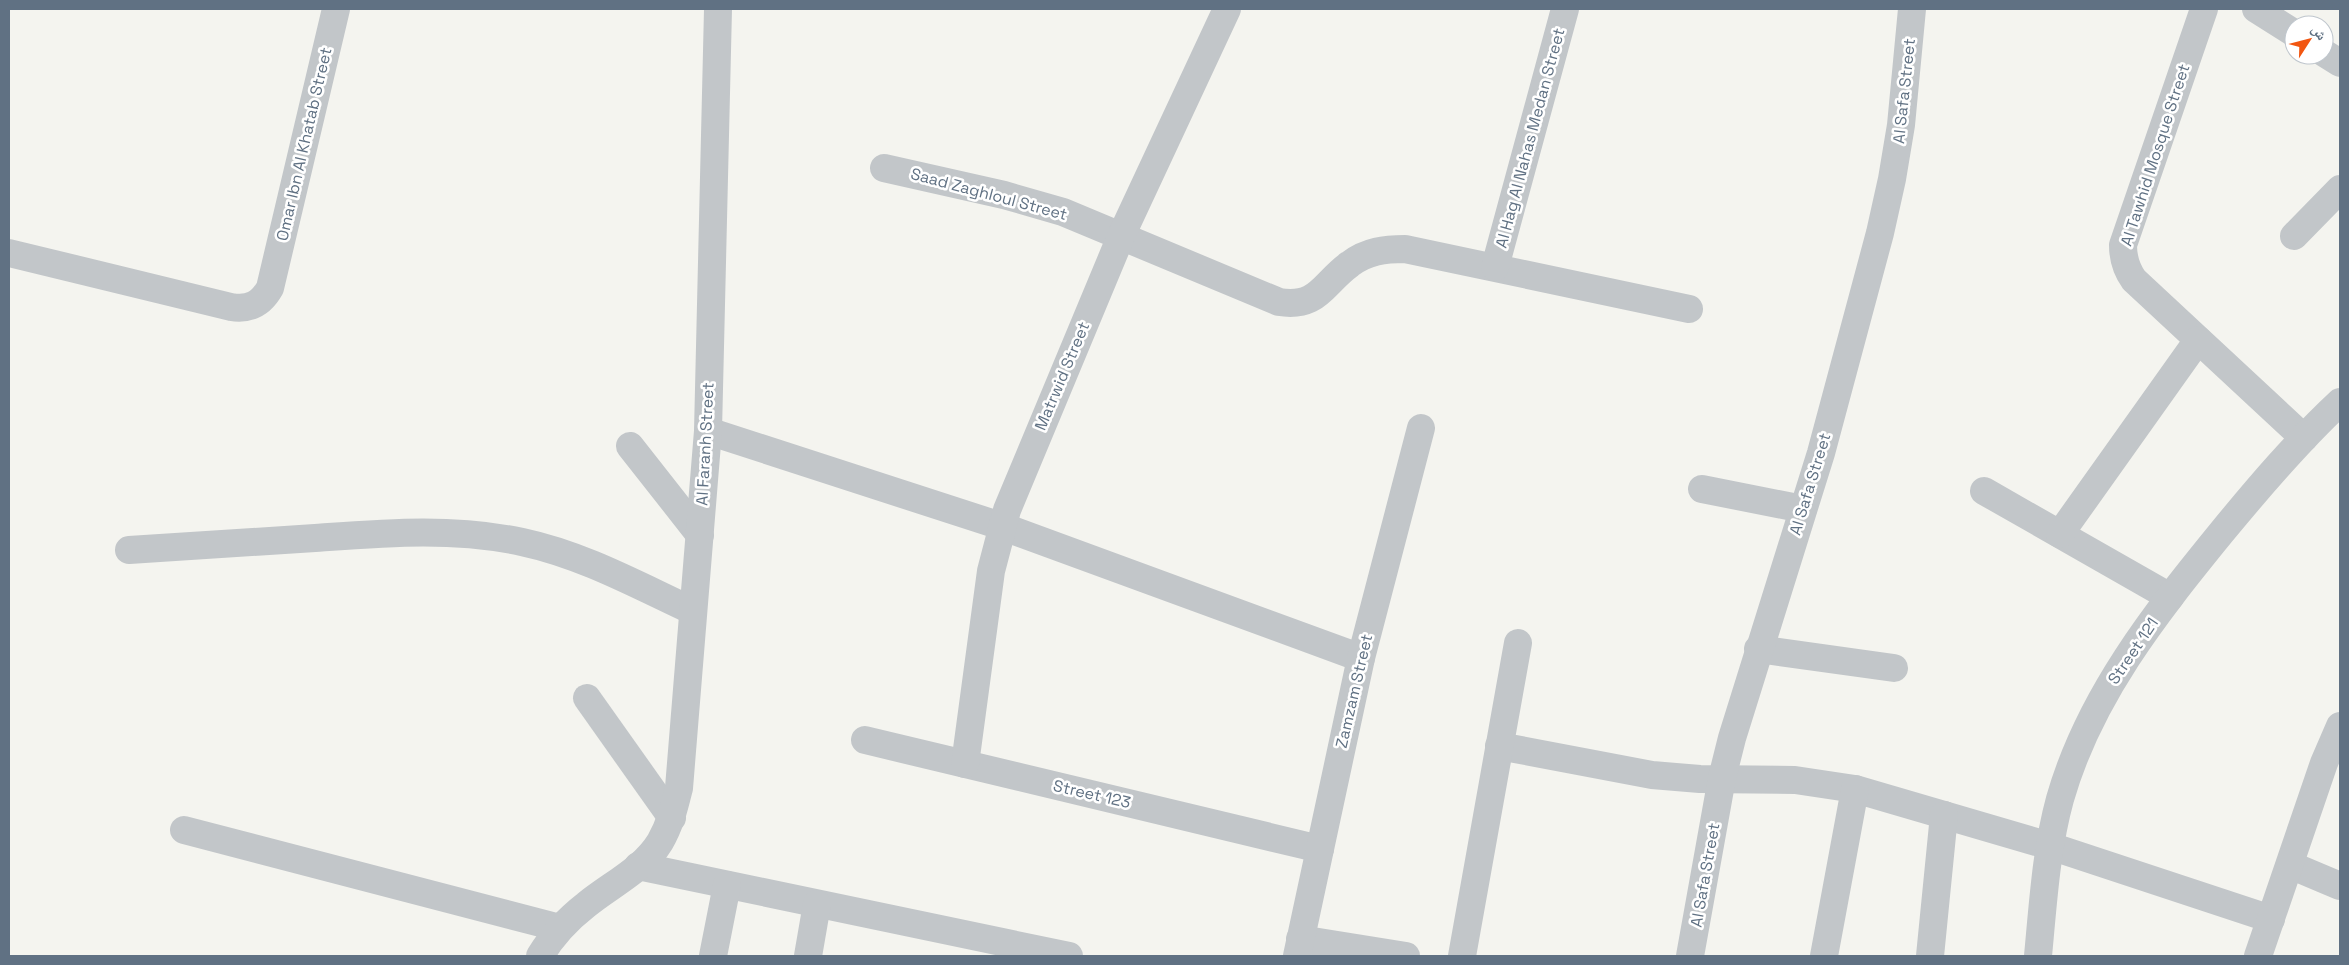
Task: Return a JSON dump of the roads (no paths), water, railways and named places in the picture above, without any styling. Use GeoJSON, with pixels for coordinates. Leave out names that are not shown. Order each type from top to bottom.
{"type":"FeatureCollection","features":[{"type":"Feature","properties":{"kind":"street","name":"Omar Ibn Al Khatab Street"},"geometry":{"type":"LineString","coordinates":[[9,253],[241,308],[259,303],[270,288],[336,9]]}},
{"type":"Feature","properties":{"kind":"street","name":"Al Faranh Street"},"geometry":{"type":"LineString","coordinates":[[540,956],[560,928],[587,904],[616,885],[638,866],[658,844],[672,818],[679,788],[708,431],[718,9]]}},
{"type":"Feature","properties":{"kind":"street","name":"Matrwid Street"},"geometry":{"type":"LineString","coordinates":[[965,764],[991,570],[1001,526],[1122,234],[1227,9]]}},
{"type":"Feature","properties":{"kind":"street","name":"Al Hag Al Nahas Medan Street"},"geometry":{"type":"LineString","coordinates":[[1495,267],[1566,9]]}},
{"type":"Feature","properties":{"kind":"street","name":"Al Safa Street"},"geometry":{"type":"LineString","coordinates":[[1690,956],[1722,778],[1758,649],[1821,453],[1880,233],[1901,125],[1912,9]]}},
{"type":"Feature","properties":{"kind":"street","name":"Al Tawhid Mosque Street"},"geometry":{"type":"LineString","coordinates":[[2204,9],[2123,245],[2127,270],[2134,280],[2304,438]]}},
{"type":"Feature","properties":{"kind":"street"},"geometry":{"type":"LineString","coordinates":[[2256,9],[2284,27]]}},
{"type":"Feature","properties":{"kind":"street","name":"Saad Zaghloul Street"},"geometry":{"type":"LineString","coordinates":[[884,168],[1004,194],[1064,212],[1122,234],[1278,302],[1295,304],[1311,299],[1350,264],[1366,254],[1385,249],[1405,249],[1689,309]]}},
{"type":"Feature","properties":{"kind":"street"},"geometry":{"type":"LineString","coordinates":[[2294,236],[2340,189]]}},
{"type":"Feature","properties":{"kind":"street"},"geometry":{"type":"LineString","coordinates":[[2060,534],[2198,340]]}},
{"type":"Feature","properties":{"kind":"street","name":"Street 121"},"geometry":{"type":"LineString","coordinates":[[2038,956],[2050,846],[2060,800],[2076,754],[2095,710],[2118,669],[2170,598],[2232,520],[2304,438],[2340,402]]}},
{"type":"Feature","properties":{"kind":"street","name":"Zamzam Street"},"geometry":{"type":"LineString","coordinates":[[1299,948],[1361,658],[1421,428]]}},
{"type":"Feature","properties":{"kind":"street"},"geometry":{"type":"LineString","coordinates":[[708,431],[1001,526],[1361,658]]}},
{"type":"Feature","properties":{"kind":"street"},"geometry":{"type":"LineString","coordinates":[[630,446],[700,535]]}},
{"type":"Feature","properties":{"kind":"street"},"geometry":{"type":"LineString","coordinates":[[1702,489],[1803,509]]}},
{"type":"Feature","properties":{"kind":"street"},"geometry":{"type":"LineString","coordinates":[[1984,491],[2170,598]]}},
{"type":"Feature","properties":{"kind":"street"},"geometry":{"type":"LineString","coordinates":[[130,550],[428,531],[472,535],[522,542],[580,558],[693,611]]}},
{"type":"Feature","properties":{"kind":"street"},"geometry":{"type":"LineString","coordinates":[[1462,956],[1518,643]]}},
{"type":"Feature","properties":{"kind":"street"},"geometry":{"type":"LineString","coordinates":[[1758,649],[1894,668]]}},
{"type":"Feature","properties":{"kind":"street"},"geometry":{"type":"LineString","coordinates":[[587,698],[672,818]]}},
{"type":"Feature","properties":{"kind":"street"},"geometry":{"type":"LineString","coordinates":[[2258,956],[2324,763],[2340,726]]}},
{"type":"Feature","properties":{"kind":"street","name":"Street 123"},"geometry":{"type":"LineString","coordinates":[[865,740],[1320,848]]}},
{"type":"Feature","properties":{"kind":"street"},"geometry":{"type":"LineString","coordinates":[[1500,746],[1652,775],[1700,779],[1795,780],[1855,789],[2050,846],[2271,919]]}},
{"type":"Feature","properties":{"kind":"street"},"geometry":{"type":"LineString","coordinates":[[1824,956],[1855,789]]}},
{"type":"Feature","properties":{"kind":"street"},"geometry":{"type":"LineString","coordinates":[[1930,956],[1944,815]]}},
{"type":"Feature","properties":{"kind":"street"},"geometry":{"type":"LineString","coordinates":[[184,830],[560,928]]}},
{"type":"Feature","properties":{"kind":"street"},"geometry":{"type":"LineString","coordinates":[[2290,865],[2340,886]]}},
{"type":"Feature","properties":{"kind":"street"},"geometry":{"type":"LineString","coordinates":[[638,866],[1041,953],[1069,956]]}},
{"type":"Feature","properties":{"kind":"street"},"geometry":{"type":"LineString","coordinates":[[713,956],[727,885]]}},
{"type":"Feature","properties":{"kind":"street"},"geometry":{"type":"LineString","coordinates":[[808,956],[817,904]]}},
{"type":"Feature","properties":{"kind":"street"},"geometry":{"type":"LineString","coordinates":[[1299,948],[1406,956]]}}]}
